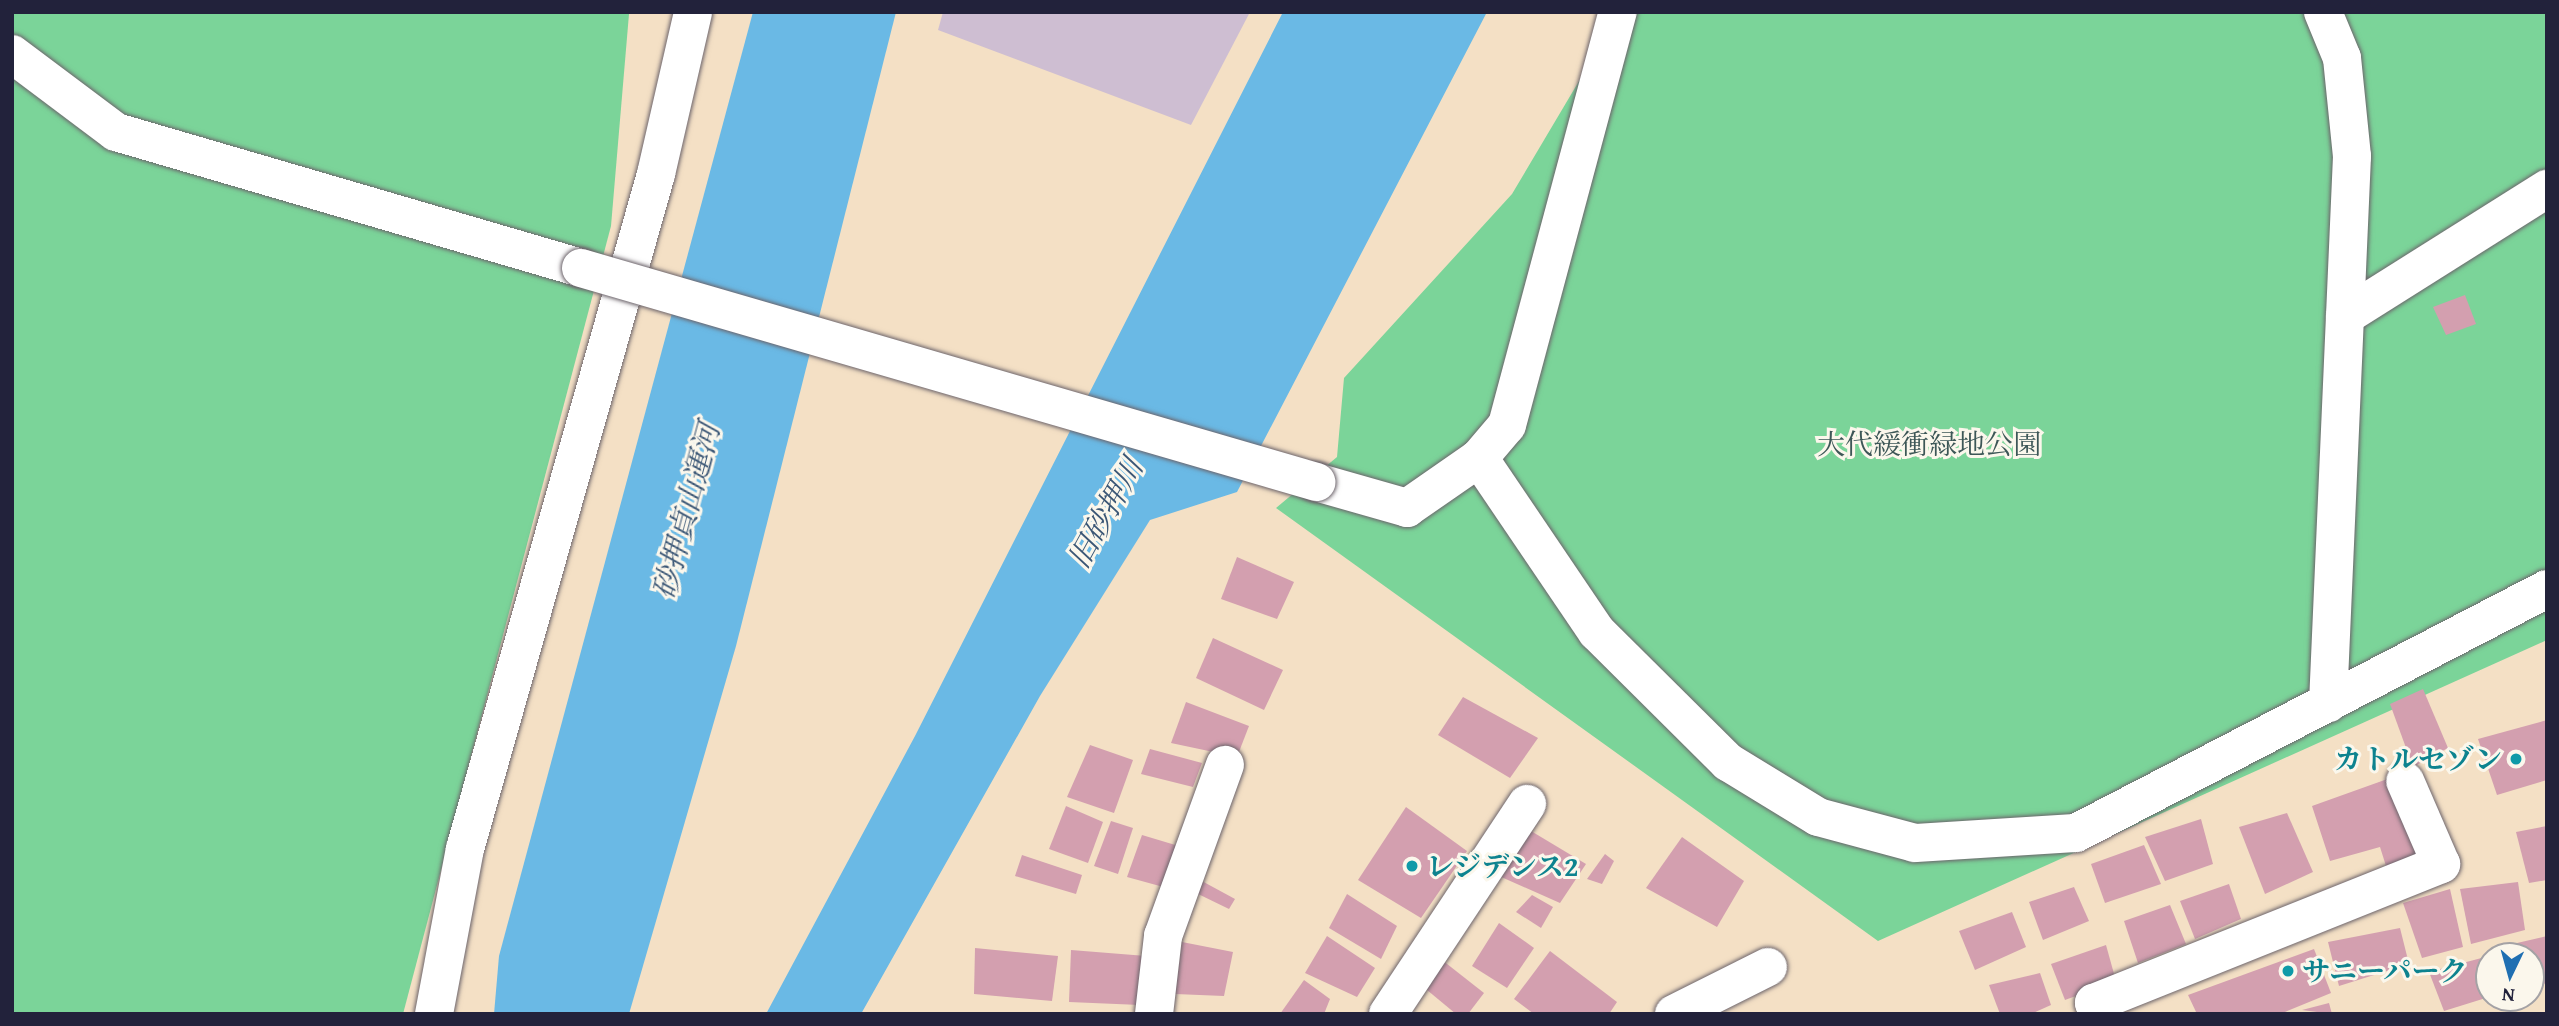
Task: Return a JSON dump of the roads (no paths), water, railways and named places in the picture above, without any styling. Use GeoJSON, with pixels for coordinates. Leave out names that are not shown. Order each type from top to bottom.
{"type":"FeatureCollection","features":[{"type":"Feature","properties":{"kind":"street"},"geometry":{"type":"LineString","coordinates":[[434,1014],[465,849],[656,174],[693,12]]}},
{"type":"Feature","properties":{"kind":"street"},"geometry":{"type":"LineString","coordinates":[[12,54],[116,132],[1407,508],[1479,458],[1507,425],[1618,12]]}},
{"type":"Feature","properties":{"kind":"street"},"geometry":{"type":"LineString","coordinates":[[2323,12],[2342,58],[2353,156],[2328,703]]}},
{"type":"Feature","properties":{"kind":"street"},"geometry":{"type":"LineString","coordinates":[[2345,316],[2547,189]]}},
{"type":"Feature","properties":{"kind":"street"},"geometry":{"type":"LineString","coordinates":[[1479,458],[1597,632],[1728,762],[1818,817],[1915,843],[2076,833],[2547,589]]}},
{"type":"Feature","properties":{"kind":"street"},"geometry":{"type":"LineString","coordinates":[[1154,1014],[1163,936],[1225,765]]}},
{"type":"Feature","properties":{"kind":"street"},"geometry":{"type":"LineString","coordinates":[[2098,1014],[2094,1003],[2441,864],[2405,781]]}},
{"type":"Feature","properties":{"kind":"street"},"geometry":{"type":"LineString","coordinates":[[1388,1014],[1527,803]]}},
{"type":"Feature","properties":{"kind":"street"},"geometry":{"type":"LineString","coordinates":[[1674,1014],[1768,967]]}},
{"type":"Feature","properties":{"kind":"water","name":"砂押貞山運河"},"geometry":{"type":"Polygon","coordinates":[[[753,12],[896,12],[736,646],[629,1014],[494,1014],[499,956],[753,12]]]}},
{"type":"Feature","properties":{"kind":"water","name":"旧砂押川"},"geometry":{"type":"Polygon","coordinates":[[[1283,12],[1487,12],[1237,492],[1150,520],[1040,696],[861,1014],[766,1014],[915,736],[1283,12]]]}},
{"type":"Feature","properties":{"kind":"place","name":"カトルセゾン"},"geometry":{"type":"Point","coordinates":[2516,759]}},
{"type":"Feature","properties":{"kind":"place","name":"レジデンス2"},"geometry":{"type":"Point","coordinates":[1412,866]}},
{"type":"Feature","properties":{"kind":"place","name":"サニーパーク"},"geometry":{"type":"Point","coordinates":[2288,971]}},
{"type":"Feature","properties":{"kind":"park label","name":"大代緩衝緑地公園"},"geometry":{"type":"Point","coordinates":[1929,444]}}]}
